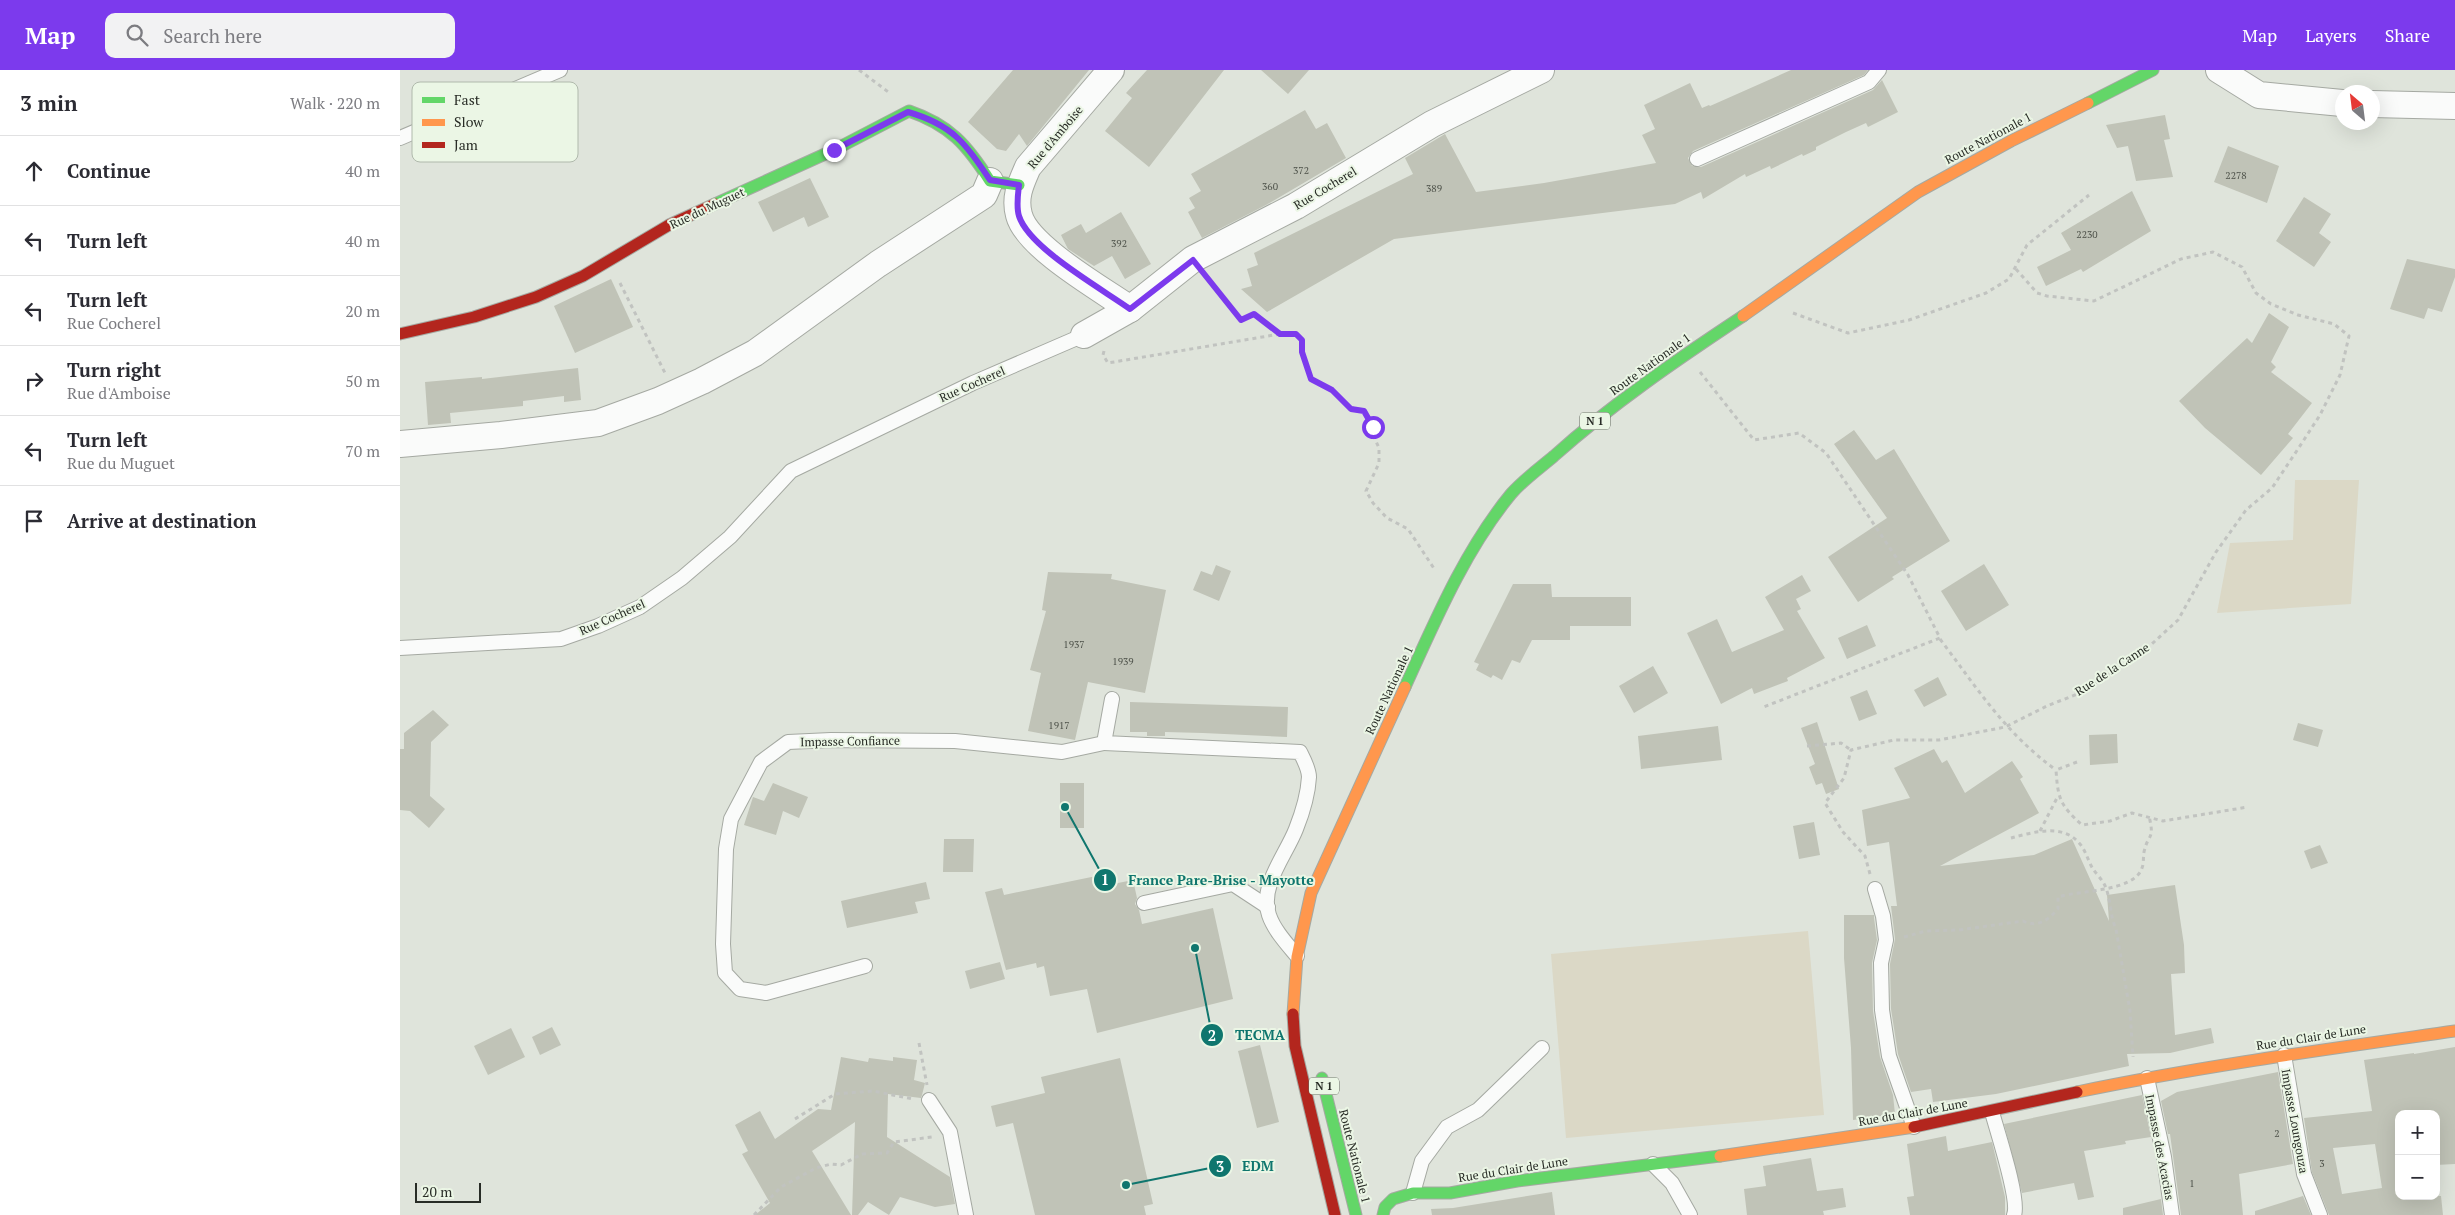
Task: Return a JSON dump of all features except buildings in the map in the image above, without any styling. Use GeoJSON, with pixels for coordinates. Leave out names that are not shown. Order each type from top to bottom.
{"type":"FeatureCollection","features":[{"type":"Feature","properties":{"kind":"street","name":"Rue d'Amboise"},"geometry":{"type":"LineString","coordinates":[[1111,70],[1028,167],[1019,185],[1019,216],[1035,241],[1060,262],[1130,309]]}},
{"type":"Feature","properties":{"kind":"street","name":"Rue Cocherel"},"geometry":{"type":"LineString","coordinates":[[1094,339],[1193,260],[1296,206],[1432,124],[1541,70]]}},
{"type":"Feature","properties":{"kind":"street","name":"Route Nationale 1"},"geometry":{"type":"LineString","coordinates":[[1335,1215],[1295,1046],[1293,1010],[1297,957],[1311,893],[1451,590],[1477,542],[1512,493],[1579,433],[1686,354],[1775,295],[1918,192],[2011,141],[2153,70]]}},
{"type":"Feature","properties":{"kind":"street"},"geometry":{"type":"LineString","coordinates":[[2219,70],[2259,95],[2335,102]]}},
{"type":"Feature","properties":{"kind":"street"},"geometry":{"type":"LineString","coordinates":[[2380,104],[2455,106]]}},
{"type":"Feature","properties":{"kind":"street"},"geometry":{"type":"LineString","coordinates":[[908,112],[929,117],[943,125],[966,144],[990,180],[1019,185]]}},
{"type":"Feature","properties":{"kind":"street","name":"Rue du Muguet"},"geometry":{"type":"LineString","coordinates":[[400,334],[474,317],[536,297],[609,262],[669,225],[834,150],[908,112]]}},
{"type":"Feature","properties":{"kind":"street"},"geometry":{"type":"LineString","coordinates":[[400,444],[501,435],[598,423],[675,394],[755,353],[878,264],[984,195],[990,180]]}},
{"type":"Feature","properties":{"kind":"street","name":"Route Nationale 1"},"geometry":{"type":"LineString","coordinates":[[1297,957],[1306,996]]}},
{"type":"Feature","properties":{"kind":"street","name":"Rue du Clair de Lune"},"geometry":{"type":"LineString","coordinates":[[1383,1215],[1385,1207],[1393,1199],[1413,1193],[1450,1193],[1652,1163],[1744,1153],[1914,1127],[1992,1112],[2056,1095],[2142,1079],[2284,1055],[2455,1031]]}},
{"type":"Feature","properties":{"kind":"street","name":"Route Nationale 1"},"geometry":{"type":"LineString","coordinates":[[1319,1066],[1356,1215]]}},
{"type":"Feature","properties":{"kind":"lane"},"geometry":{"type":"LineString","coordinates":[[532,82],[560,70]]}},
{"type":"Feature","properties":{"kind":"lane"},"geometry":{"type":"LineString","coordinates":[[1697,159],[1869,82],[1879,70]]}},
{"type":"Feature","properties":{"kind":"lane"},"geometry":{"type":"LineString","coordinates":[[400,138],[412,133]]}},
{"type":"Feature","properties":{"kind":"lane","name":"Rue Cocherel"},"geometry":{"type":"LineString","coordinates":[[400,648],[561,639],[598,626],[631,611],[682,578],[730,537],[791,471],[973,383],[1094,339]]}},
{"type":"Feature","properties":{"kind":"lane"},"geometry":{"type":"LineString","coordinates":[[1104,743],[1112,699]]}},
{"type":"Feature","properties":{"kind":"lane","name":"Impasse Confiance"},"geometry":{"type":"LineString","coordinates":[[865,966],[766,993],[740,989],[725,972],[723,944],[726,849],[731,819],[761,762],[788,742],[831,740],[955,741],[1062,752],[1104,743],[1300,752],[1309,776],[1306,795],[1296,829],[1269,887],[1268,907]]}},
{"type":"Feature","properties":{"kind":"lane"},"geometry":{"type":"LineString","coordinates":[[1144,902],[1233,884],[1268,907],[1269,915],[1297,957]]}},
{"type":"Feature","properties":{"kind":"lane"},"geometry":{"type":"LineString","coordinates":[[1875,889],[1883,916],[1886,940],[1880,963],[1882,1010],[1889,1056],[1914,1127]]}},
{"type":"Feature","properties":{"kind":"lane"},"geometry":{"type":"LineString","coordinates":[[1413,1193],[1422,1161],[1447,1127],[1478,1110],[1542,1048]]}},
{"type":"Feature","properties":{"kind":"lane","name":"Impasse Loungouza"},"geometry":{"type":"LineString","coordinates":[[2284,1055],[2304,1174],[2320,1215]]}},
{"type":"Feature","properties":{"kind":"lane","name":"Impasse des Acacias"},"geometry":{"type":"LineString","coordinates":[[2142,1079],[2164,1157],[2172,1215]]}},
{"type":"Feature","properties":{"kind":"lane"},"geometry":{"type":"LineString","coordinates":[[929,1100],[950,1132],[966,1215]]}},
{"type":"Feature","properties":{"kind":"lane"},"geometry":{"type":"LineString","coordinates":[[1992,1112],[2012,1183],[2016,1210],[2014,1215]]}},
{"type":"Feature","properties":{"kind":"lane"},"geometry":{"type":"LineString","coordinates":[[1652,1163],[1672,1183],[1690,1215]]}},
{"type":"Feature","properties":{"kind":"path"},"geometry":{"type":"LineString","coordinates":[[859,70],[894,96],[908,112]]}},
{"type":"Feature","properties":{"kind":"path"},"geometry":{"type":"LineString","coordinates":[[1775,295],[1795,315],[1848,332],[1909,320],[1986,293],[2010,279],[2027,245],[2089,195]]}},
{"type":"Feature","properties":{"kind":"path","name":"Rue de la Canne"},"geometry":{"type":"LineString","coordinates":[[1851,750],[1894,740],[1939,740],[2005,727],[2046,706],[2080,693],[2142,653],[2178,620],[2216,552],[2246,510],[2272,488],[2320,415],[2340,375],[2349,336],[2334,324],[2298,315],[2271,304],[2256,292],[2242,267],[2213,252],[2181,259],[2094,301],[2047,296],[2037,293],[2020,276],[2015,268]]}},
{"type":"Feature","properties":{"kind":"path"},"geometry":{"type":"LineString","coordinates":[[1193,260],[1241,320],[1254,314],[1280,334]]}},
{"type":"Feature","properties":{"kind":"path"},"geometry":{"type":"LineString","coordinates":[[609,262],[675,394]]}},
{"type":"Feature","properties":{"kind":"path"},"geometry":{"type":"LineString","coordinates":[[1094,339],[1108,363],[1280,334],[1296,334],[1302,340],[1304,359],[1311,379],[1332,390],[1351,409],[1364,411],[1369,418],[1378,448],[1378,462],[1366,491],[1373,504],[1387,518],[1408,529],[1432,566],[1451,590]]}},
{"type":"Feature","properties":{"kind":"path"},"geometry":{"type":"LineString","coordinates":[[1686,354],[1754,440],[1799,433],[1826,453],[1908,575],[1940,638],[2005,727],[2035,755],[2056,770]]}},
{"type":"Feature","properties":{"kind":"path"},"geometry":{"type":"LineString","coordinates":[[1760,708],[1940,638]]}},
{"type":"Feature","properties":{"kind":"path"},"geometry":{"type":"LineString","coordinates":[[1807,746],[1841,743],[1851,750],[1844,778],[1825,803],[1844,832],[1866,856],[1875,889]]}},
{"type":"Feature","properties":{"kind":"path"},"geometry":{"type":"LineString","coordinates":[[2056,770],[2076,762]]}},
{"type":"Feature","properties":{"kind":"path"},"geometry":{"type":"LineString","coordinates":[[2056,770],[2058,796],[2069,813],[2082,824],[2110,821],[2132,813],[2163,820],[2248,807]]}},
{"type":"Feature","properties":{"kind":"path"},"geometry":{"type":"LineString","coordinates":[[2040,831],[2058,796]]}},
{"type":"Feature","properties":{"kind":"path"},"geometry":{"type":"LineString","coordinates":[[1886,940],[1926,931],[1959,930],[2023,921],[2030,924],[2046,922],[2058,909],[2058,897],[2071,893],[2106,889],[2134,880],[2142,868],[2144,850],[2153,832],[2149,816]]}},
{"type":"Feature","properties":{"kind":"path"},"geometry":{"type":"LineString","coordinates":[[2011,838],[2040,831],[2067,833],[2081,845],[2106,889],[2128,996],[2131,1050],[2142,1079]]}},
{"type":"Feature","properties":{"kind":"path"},"geometry":{"type":"LineString","coordinates":[[795,1119],[835,1094],[873,1092],[900,1098],[929,1100],[919,1043]]}},
{"type":"Feature","properties":{"kind":"path"},"geometry":{"type":"LineString","coordinates":[[754,1215],[781,1187],[816,1168],[831,1164],[842,1165],[862,1154],[886,1153],[894,1142],[922,1140],[950,1132]]}},
{"type":"Feature","properties":{"kind":"shaded area"},"geometry":{"type":"Polygon","coordinates":[[[2295,480],[2359,480],[2351,604],[2217,613],[2230,543],[2293,540],[2295,480]]]}},
{"type":"Feature","properties":{"kind":"shaded area"},"geometry":{"type":"Polygon","coordinates":[[[1808,931],[1824,1115],[1566,1138],[1551,954],[1808,931]]]}},
{"type":"Feature","properties":{"kind":"traffic: fast"},"geometry":{"type":"LineString","coordinates":[[2088,103],[2153,70]]}},
{"type":"Feature","properties":{"kind":"traffic: fast"},"geometry":{"type":"LineString","coordinates":[[715,204],[834,150],[909,111],[947,130],[965,147],[990,181],[1019,185]]}},
{"type":"Feature","properties":{"kind":"traffic: fast"},"geometry":{"type":"LineString","coordinates":[[1405,687],[1465,562],[1479,538],[1511,494],[1532,474],[1622,400],[1743,316]]}},
{"type":"Feature","properties":{"kind":"traffic: fast"},"geometry":{"type":"LineString","coordinates":[[1322,1078],[1356,1215]]}},
{"type":"Feature","properties":{"kind":"traffic: fast"},"geometry":{"type":"LineString","coordinates":[[1383,1215],[1385,1207],[1393,1199],[1413,1193],[1450,1193],[1517,1181],[1720,1156]]}},
{"type":"Feature","properties":{"kind":"traffic: slow"},"geometry":{"type":"LineString","coordinates":[[1743,316],[1918,192],[2011,141],[2088,103]]}},
{"type":"Feature","properties":{"kind":"traffic: slow"},"geometry":{"type":"LineString","coordinates":[[1293,1014],[1297,957],[1311,893],[1405,687]]}},
{"type":"Feature","properties":{"kind":"traffic: slow"},"geometry":{"type":"LineString","coordinates":[[2077,1092],[2218,1066],[2455,1031]]}},
{"type":"Feature","properties":{"kind":"traffic: slow"},"geometry":{"type":"LineString","coordinates":[[1720,1156],[1914,1127]]}},
{"type":"Feature","properties":{"kind":"traffic: jam"},"geometry":{"type":"LineString","coordinates":[[400,334],[474,317],[536,297],[583,276],[669,225],[715,204]]}},
{"type":"Feature","properties":{"kind":"traffic: jam"},"geometry":{"type":"LineString","coordinates":[[1293,1014],[1295,1046],[1335,1215]]}},
{"type":"Feature","properties":{"kind":"traffic: jam"},"geometry":{"type":"LineString","coordinates":[[1914,1127],[2077,1092]]}},
{"type":"Feature","properties":{"kind":"place","name":"France Pare-Brise - Mayotte"},"geometry":{"type":"Point","coordinates":[1065,807]}},
{"type":"Feature","properties":{"kind":"place","name":"TECMA"},"geometry":{"type":"Point","coordinates":[1195,948]}},
{"type":"Feature","properties":{"kind":"place","name":"EDM"},"geometry":{"type":"Point","coordinates":[1126,1185]}},
{"type":"Feature","properties":{"kind":"route"},"geometry":{"type":"LineString","coordinates":[[834,150],[891,119],[908,112],[929,117],[943,125],[966,144],[990,180],[1019,185],[1019,216],[1035,241],[1060,262],[1130,309],[1193,260],[1241,320],[1254,314],[1280,334],[1296,334],[1302,340],[1305,366],[1311,379],[1332,390],[1351,409],[1364,411],[1373,427]]}}]}
